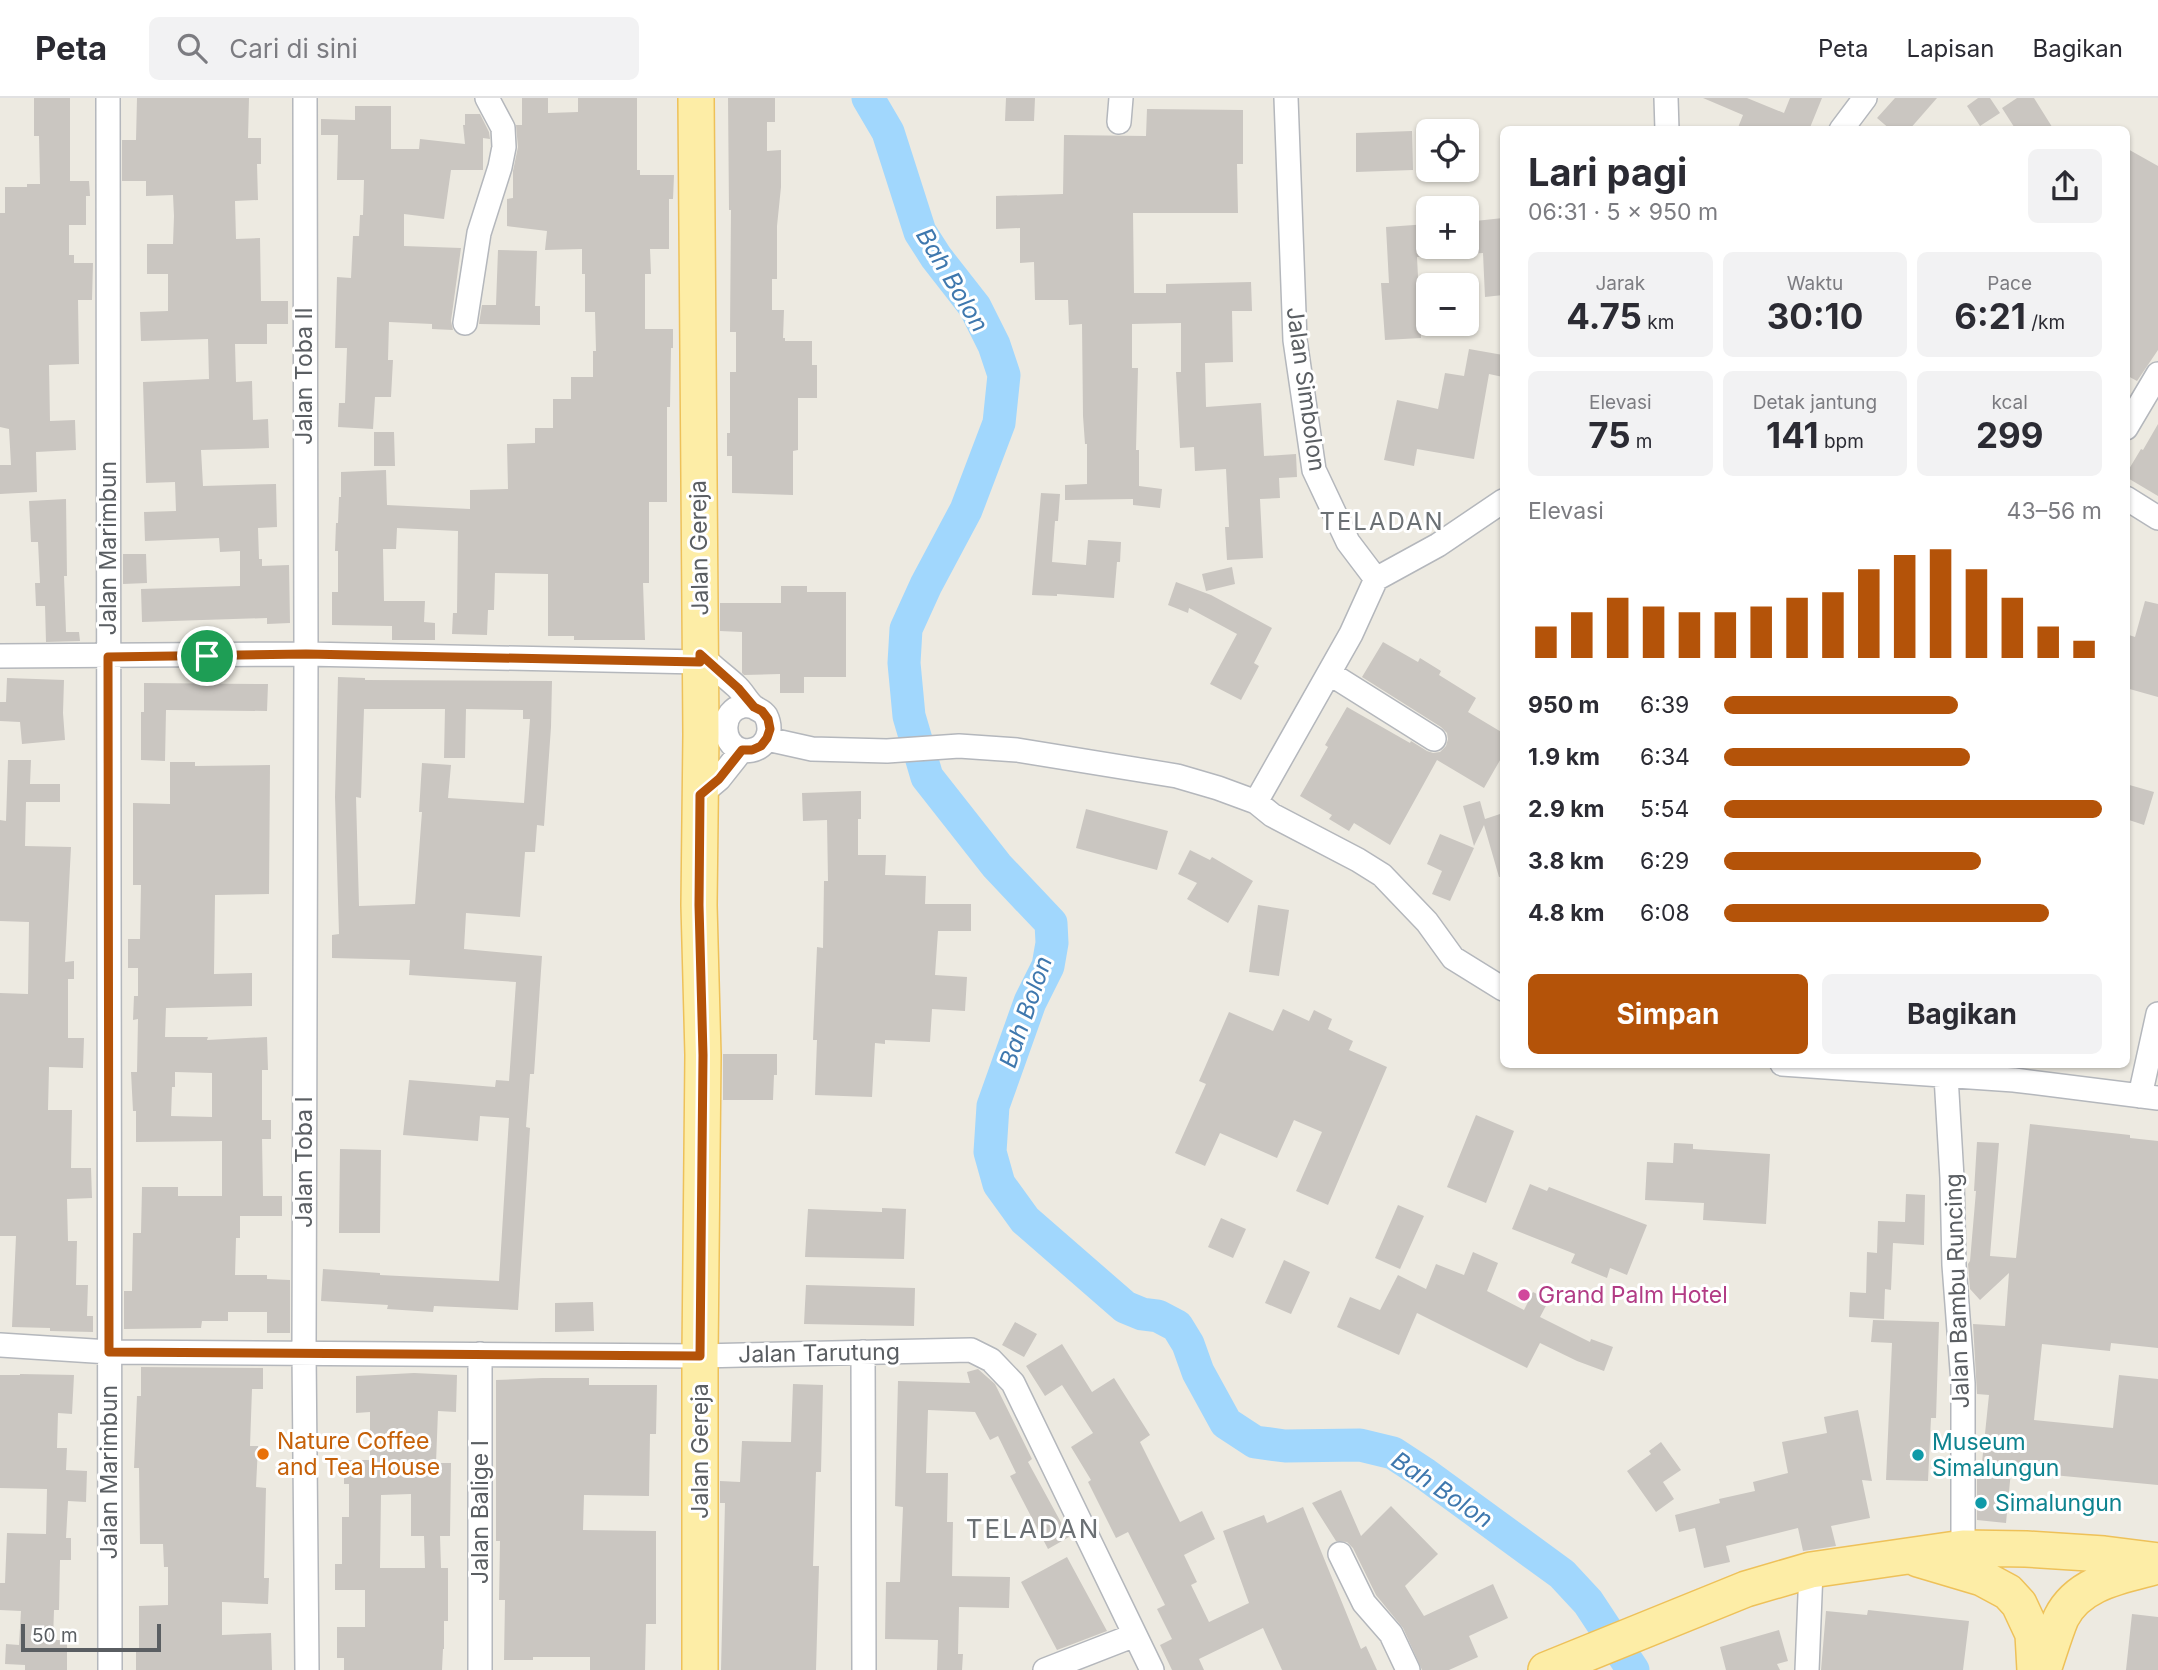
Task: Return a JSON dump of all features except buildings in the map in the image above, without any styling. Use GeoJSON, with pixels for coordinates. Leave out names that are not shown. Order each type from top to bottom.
{"type":"FeatureCollection","features":[{"type":"Feature","properties":{"kind":"main road","name":"Jalan Gereja"},"geometry":{"type":"LineString","coordinates":[[696,98],[700,658],[713,731],[700,795],[699,905],[703,1055],[701,1670]]}},
{"type":"Feature","properties":{"kind":"main road"},"geometry":{"type":"LineString","coordinates":[[1546,1670],[1746,1589],[1811,1570],[1963,1548],[2065,1551],[2158,1564]]}},
{"type":"Feature","properties":{"kind":"main road"},"geometry":{"type":"LineString","coordinates":[[1908,1556],[1982,1578],[2008,1592],[2019,1604],[2033,1634],[2035,1670]]}},
{"type":"Feature","properties":{"kind":"main road"},"geometry":{"type":"LineString","coordinates":[[2043,1670],[2062,1616],[2075,1598],[2096,1584],[2158,1564]]}},
{"type":"Feature","properties":{"kind":"street","name":"Jalan Marimbun"},"geometry":{"type":"LineString","coordinates":[[108,98],[110,1670]]}},
{"type":"Feature","properties":{"kind":"street","name":"Jalan Toba II"},"geometry":{"type":"LineString","coordinates":[[305,98],[306,654]]}},
{"type":"Feature","properties":{"kind":"street"},"geometry":{"type":"LineString","coordinates":[[465,323],[479,233],[504,147],[503,128],[487,98]]}},
{"type":"Feature","properties":{"kind":"street"},"geometry":{"type":"LineString","coordinates":[[1119,122],[1121,98]]}},
{"type":"Feature","properties":{"kind":"street","name":"Jalan Simbolon"},"geometry":{"type":"LineString","coordinates":[[1286,98],[1294,340],[1314,470],[1348,542],[1376,579]]}},
{"type":"Feature","properties":{"kind":"street"},"geometry":{"type":"LineString","coordinates":[[1666,98],[1667,126]]}},
{"type":"Feature","properties":{"kind":"street"},"geometry":{"type":"LineString","coordinates":[[1844,126],[1865,98]]}},
{"type":"Feature","properties":{"kind":"street"},"geometry":{"type":"LineString","coordinates":[[2130,421],[2158,374]]}},
{"type":"Feature","properties":{"kind":"street"},"geometry":{"type":"LineString","coordinates":[[2130,500],[2158,518]]}},
{"type":"Feature","properties":{"kind":"street"},"geometry":{"type":"LineString","coordinates":[[1256,802],[1351,634],[1376,579],[1438,545],[1500,503]]}},
{"type":"Feature","properties":{"kind":"street"},"geometry":{"type":"LineString","coordinates":[[0,656],[306,654],[700,658],[738,688],[754,707]]}},
{"type":"Feature","properties":{"kind":"street","name":"Jalan Toba I"},"geometry":{"type":"LineString","coordinates":[[306,654],[304,1352],[307,1670]]}},
{"type":"Feature","properties":{"kind":"street"},"geometry":{"type":"LineString","coordinates":[[1329,673],[1434,739]]}},
{"type":"Feature","properties":{"kind":"street"},"geometry":{"type":"LineString","coordinates":[[743,706],[762,711],[768,719],[770,729],[761,746],[752,750],[742,750],[733,745],[727,737],[713,731],[734,710],[743,706]]}},
{"type":"Feature","properties":{"kind":"street"},"geometry":{"type":"LineString","coordinates":[[767,738],[812,749],[887,751],[959,746],[1017,750],[1177,776],[1256,802],[1272,815],[1382,875],[1427,922],[1453,958],[1500,987]]}},
{"type":"Feature","properties":{"kind":"street"},"geometry":{"type":"LineString","coordinates":[[700,795],[719,779],[742,750]]}},
{"type":"Feature","properties":{"kind":"street"},"geometry":{"type":"LineString","coordinates":[[1837,1068],[2014,1080],[2149,1097],[2158,1014]]}},
{"type":"Feature","properties":{"kind":"street","name":"Jalan Bambu Runcing"},"geometry":{"type":"LineString","coordinates":[[1946,1076],[1954,1265],[1963,1383],[1963,1548]]}},
{"type":"Feature","properties":{"kind":"street","name":"Jalan Tarutung"},"geometry":{"type":"LineString","coordinates":[[0,1345],[109,1352],[700,1356],[971,1350],[992,1360],[1013,1383],[1152,1670]]}},
{"type":"Feature","properties":{"kind":"street"},"geometry":{"type":"LineString","coordinates":[[863,1352],[864,1670]]}},
{"type":"Feature","properties":{"kind":"street","name":"Jalan Balige I"},"geometry":{"type":"LineString","coordinates":[[480,1354],[480,1670]]}},
{"type":"Feature","properties":{"kind":"street"},"geometry":{"type":"LineString","coordinates":[[1340,1554],[1364,1603],[1391,1634],[1408,1670]]}},
{"type":"Feature","properties":{"kind":"street"},"geometry":{"type":"LineString","coordinates":[[1807,1670],[1811,1570]]}},
{"type":"Feature","properties":{"kind":"street"},"geometry":{"type":"LineString","coordinates":[[1045,1670],[1135,1635]]}},
{"type":"Feature","properties":{"kind":"waterway","name":"Bah Bolon"},"geometry":{"type":"LineString","coordinates":[[868,98],[888,132],[920,232],[975,307],[994,345],[1004,375],[999,423],[966,510],[906,629],[904,663],[909,716],[927,777],[997,866],[1051,923],[1052,943],[1048,966],[1030,1002],[993,1106],[990,1152],[999,1184],[1025,1220],[1125,1307],[1142,1314],[1158,1316],[1177,1326],[1226,1423],[1255,1442],[1285,1446],[1360,1445],[1393,1453],[1562,1574],[1588,1602],[1633,1670]]}},
{"type":"Feature","properties":{"kind":"place","name":"Grand Palm Hotel"},"geometry":{"type":"Point","coordinates":[1524,1295]}},
{"type":"Feature","properties":{"kind":"place","name":"Nature Coffee and Tea House"},"geometry":{"type":"Point","coordinates":[263,1454]}},
{"type":"Feature","properties":{"kind":"place","name":"Museum Simalungun"},"geometry":{"type":"Point","coordinates":[1918,1455]}},
{"type":"Feature","properties":{"kind":"place","name":"Simalungun"},"geometry":{"type":"Point","coordinates":[1981,1503]}},
{"type":"Feature","properties":{"kind":"district","name":"TELADAN"},"geometry":{"type":"Point","coordinates":[1382,522]}},
{"type":"Feature","properties":{"kind":"district","name":"TELADAN"},"geometry":{"type":"Point","coordinates":[1033,1529]}},
{"type":"Feature","properties":{"kind":"route"},"geometry":{"type":"LineString","coordinates":[[306,654],[700,662],[700,654],[768,719],[770,729],[761,746],[742,750],[719,779],[700,795],[699,905],[703,1055],[700,1356],[109,1352],[108,657],[207,656],[306,654]]}}]}
